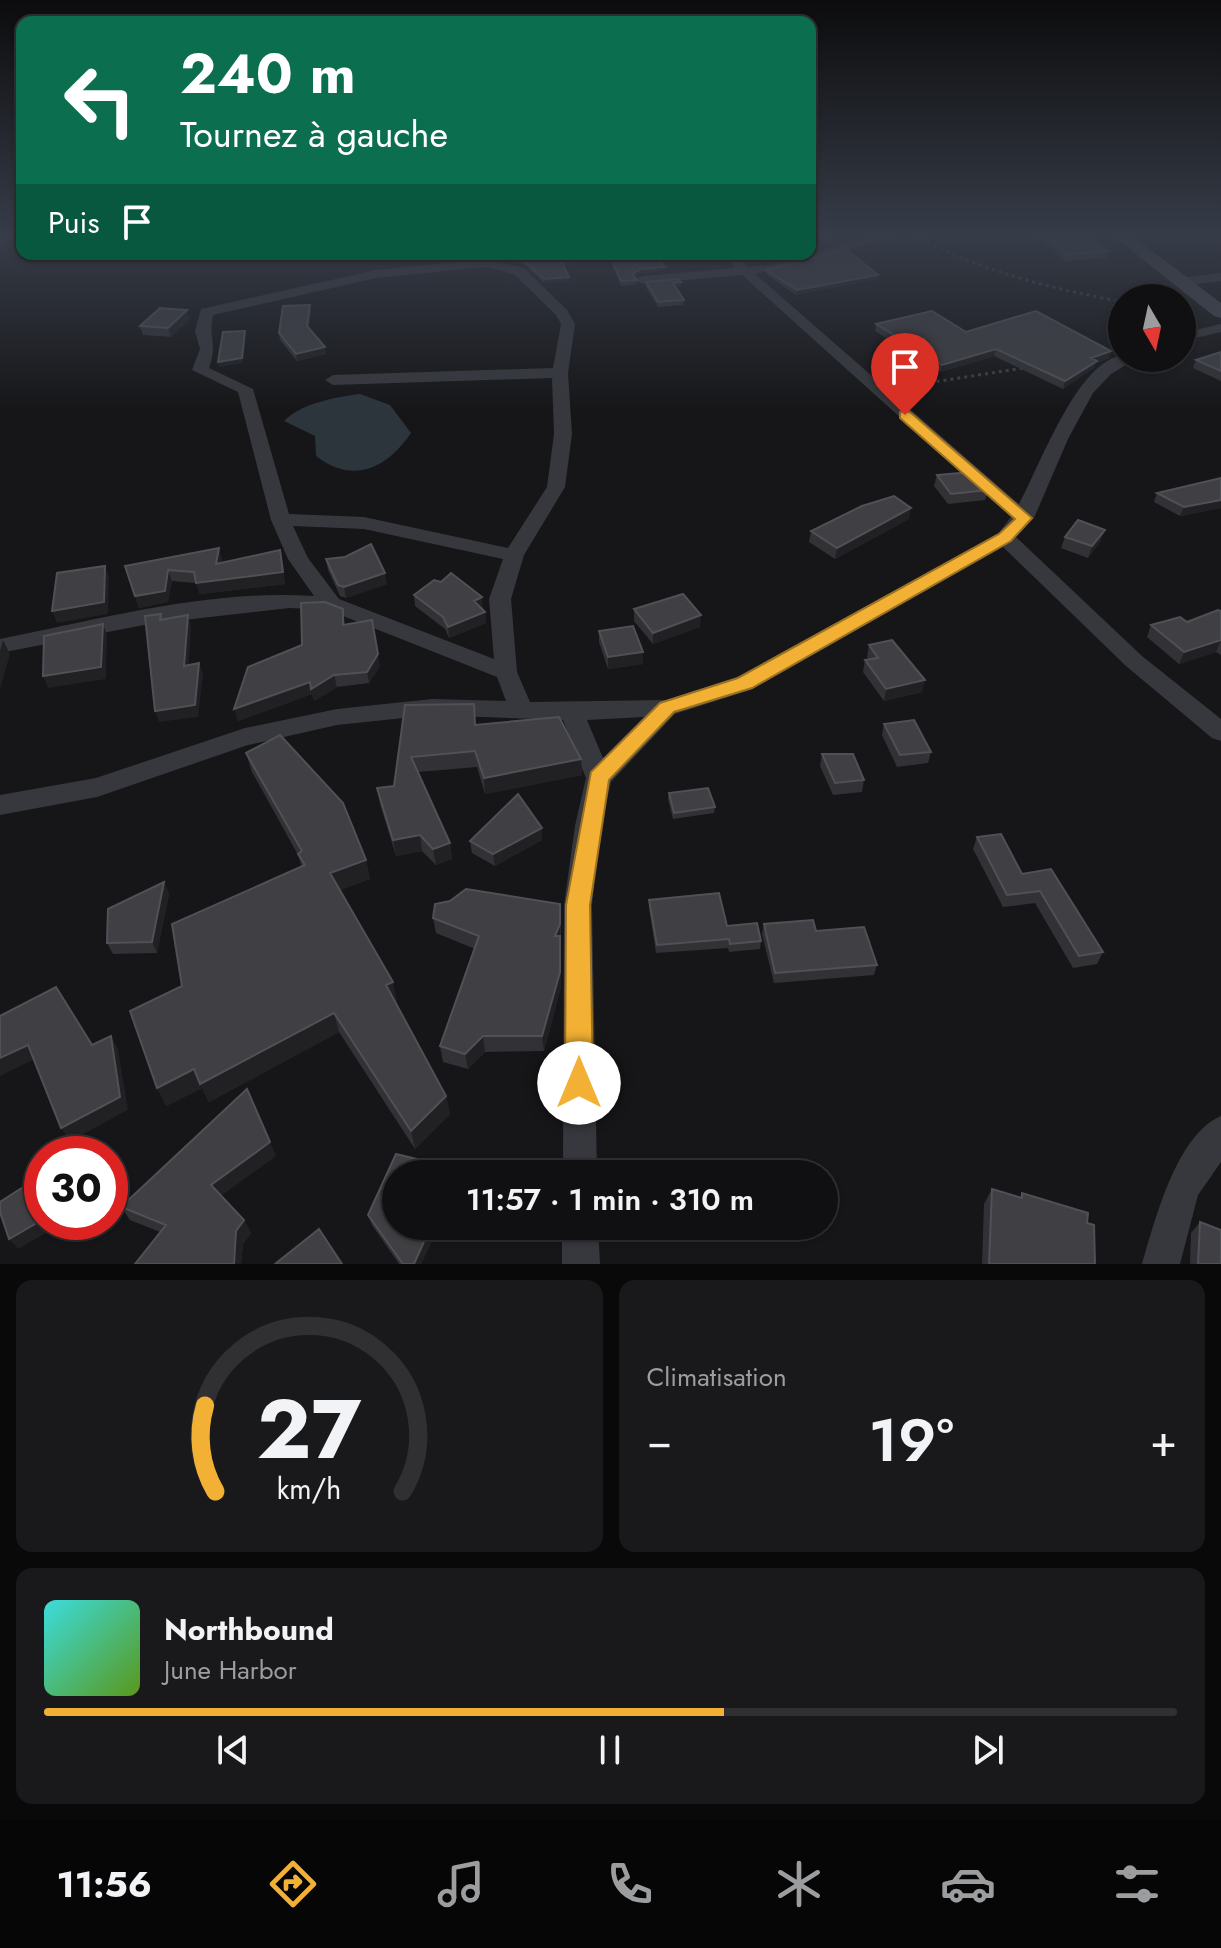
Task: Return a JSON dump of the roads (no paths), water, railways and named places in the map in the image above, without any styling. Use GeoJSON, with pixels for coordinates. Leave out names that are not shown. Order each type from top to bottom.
{"type":"FeatureCollection","features":[{"type":"Feature","properties":{"kind":"main road"},"geometry":{"type":"LineString","coordinates":[[1196,294],[1221,312]]}},
{"type":"Feature","properties":{"kind":"street"},"geometry":{"type":"LineString","coordinates":[[278,294],[210,308],[206,312],[202,331],[208,349],[200,370],[245,389],[281,520],[298,559],[331,604]]}},
{"type":"Feature","properties":{"kind":"street"},"geometry":{"type":"LineString","coordinates":[[521,708],[506,672],[500,599],[514,555],[556,487],[563,434],[560,373],[568,324],[562,313],[543,294]]}},
{"type":"Feature","properties":{"kind":"street"},"geometry":{"type":"LineString","coordinates":[[770,294],[1024,518]]}},
{"type":"Feature","properties":{"kind":"street"},"geometry":{"type":"LineString","coordinates":[[1196,334],[1221,328]]}},
{"type":"Feature","properties":{"kind":"street"},"geometry":{"type":"LineString","coordinates":[[0,805],[97,787],[245,737],[337,717],[432,707],[572,712],[667,708],[745,683],[1005,538],[1024,518],[1085,391],[1110,372]]}},
{"type":"Feature","properties":{"kind":"street"},"geometry":{"type":"LineString","coordinates":[[333,380],[560,373]]}},
{"type":"Feature","properties":{"kind":"street"},"geometry":{"type":"LineString","coordinates":[[281,520],[364,523],[514,555]]}},
{"type":"Feature","properties":{"kind":"street"},"geometry":{"type":"LineString","coordinates":[[1005,538],[1134,661],[1221,732]]}},
{"type":"Feature","properties":{"kind":"street"},"geometry":{"type":"LineString","coordinates":[[0,646],[149,617],[251,603],[331,604],[506,672]]}},
{"type":"Feature","properties":{"kind":"street"},"geometry":{"type":"LineString","coordinates":[[599,778],[667,708]]}},
{"type":"Feature","properties":{"kind":"street"},"geometry":{"type":"LineString","coordinates":[[572,712],[599,778],[578,905],[580,1160]]}},
{"type":"Feature","properties":{"kind":"street"},"geometry":{"type":"LineString","coordinates":[[1161,1264],[1183,1187],[1221,1133]]}},
{"type":"Feature","properties":{"kind":"street"},"geometry":{"type":"LineString","coordinates":[[580,1240],[581,1264]]}}]}
